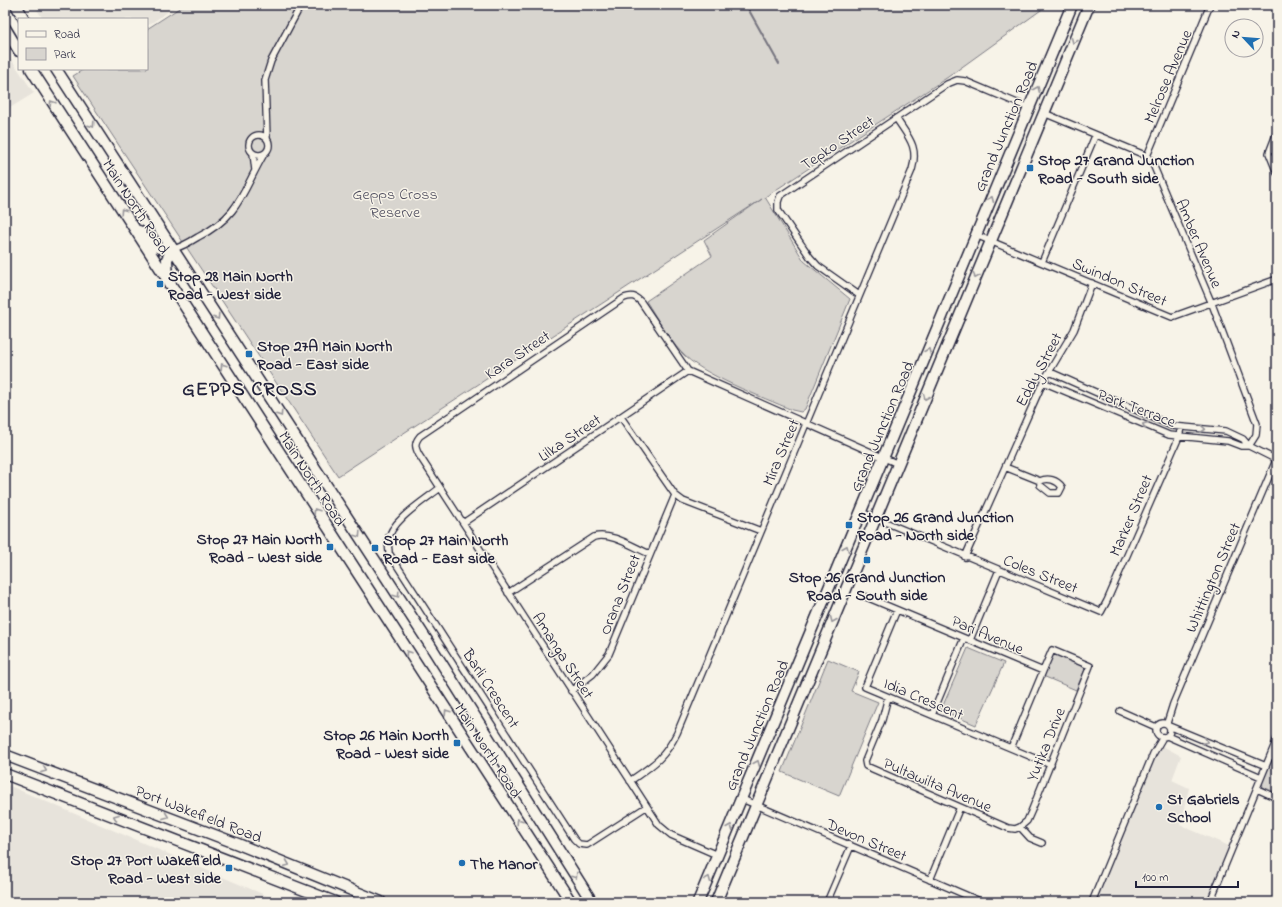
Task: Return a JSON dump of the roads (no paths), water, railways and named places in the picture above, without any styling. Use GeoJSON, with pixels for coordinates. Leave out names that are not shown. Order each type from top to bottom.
{"type":"FeatureCollection","features":[{"type":"Feature","properties":{"kind":"highway"},"geometry":{"type":"LineString","coordinates":[[16,5],[23,18]]}},
{"type":"Feature","properties":{"kind":"highway","name":"Grand Junction Road"},"geometry":{"type":"LineString","coordinates":[[698,902],[1072,5]]}},
{"type":"Feature","properties":{"kind":"highway","name":"Grand Junction Road"},"geometry":{"type":"LineString","coordinates":[[716,902],[1089,5]]}},
{"type":"Feature","properties":{"kind":"highway"},"geometry":{"type":"LineString","coordinates":[[5,28],[18,49]]}},
{"type":"Feature","properties":{"kind":"highway","name":"Main North Road"},"geometry":{"type":"LineString","coordinates":[[32,70],[571,902]]}},
{"type":"Feature","properties":{"kind":"highway","name":"Main North Road"},"geometry":{"type":"LineString","coordinates":[[57,70],[512,772],[558,850],[592,902]]}},
{"type":"Feature","properties":{"kind":"highway"},"geometry":{"type":"LineString","coordinates":[[133,227],[159,248],[173,249],[167,259],[168,282]]}},
{"type":"Feature","properties":{"kind":"highway","name":"Port Wakefield Road"},"geometry":{"type":"LineString","coordinates":[[6,756],[238,844],[381,902]]}},
{"type":"Feature","properties":{"kind":"highway","name":"Port Wakefield Road"},"geometry":{"type":"LineString","coordinates":[[5,774],[336,902]]}},
{"type":"Feature","properties":{"kind":"highway"},"geometry":{"type":"LineString","coordinates":[[231,861],[238,844]]}},
{"type":"Feature","properties":{"kind":"highway"},"geometry":{"type":"LineString","coordinates":[[544,859],[558,850]]}},
{"type":"Feature","properties":{"kind":"highway"},"geometry":{"type":"LineString","coordinates":[[728,872],[717,855],[737,851]]}},
{"type":"Feature","properties":{"kind":"street"},"geometry":{"type":"LineString","coordinates":[[173,249],[203,235],[228,218],[236,208],[255,170],[269,147],[264,98],[265,80],[271,61],[301,5]]}},
{"type":"Feature","properties":{"kind":"street","name":"Melrose Avenue"},"geometry":{"type":"LineString","coordinates":[[1147,156],[1210,5]]}},
{"type":"Feature","properties":{"kind":"street","name":"Tepko Street"},"geometry":{"type":"LineString","coordinates":[[859,295],[834,279],[810,257],[778,210],[780,196],[947,84],[958,80],[973,84],[1029,108]]}},
{"type":"Feature","properties":{"kind":"street"},"geometry":{"type":"LineString","coordinates":[[1044,113],[1095,136],[1147,156]]}},
{"type":"Feature","properties":{"kind":"street","name":"Mira Street"},"geometry":{"type":"LineString","coordinates":[[630,781],[658,761],[668,751],[677,733],[915,158],[914,146],[896,118]]}},
{"type":"Feature","properties":{"kind":"street"},"geometry":{"type":"LineString","coordinates":[[259,135],[267,120]]}},
{"type":"Feature","properties":{"kind":"street"},"geometry":{"type":"LineString","coordinates":[[1277,132],[1270,153],[1277,173]]}},
{"type":"Feature","properties":{"kind":"street"},"geometry":{"type":"LineString","coordinates":[[255,170],[253,153],[249,148],[249,142],[253,137],[259,135],[267,138]]}},
{"type":"Feature","properties":{"kind":"street"},"geometry":{"type":"LineString","coordinates":[[1042,262],[1095,136]]}},
{"type":"Feature","properties":{"kind":"street"},"geometry":{"type":"LineString","coordinates":[[253,153],[258,155],[264,154]]}},
{"type":"Feature","properties":{"kind":"street","name":"Amber Avenue"},"geometry":{"type":"LineString","coordinates":[[1147,156],[1152,162],[1212,304],[1257,424],[1256,435],[1249,446]]}},
{"type":"Feature","properties":{"kind":"street","name":"Swindon Street"},"geometry":{"type":"LineString","coordinates":[[976,234],[1172,317],[1212,304],[1277,279]]}},
{"type":"Feature","properties":{"kind":"street","name":"Eddy Street"},"geometry":{"type":"LineString","coordinates":[[966,556],[1043,382],[1074,330],[1092,283]]}},
{"type":"Feature","properties":{"kind":"street","name":"Kara Street"},"geometry":{"type":"LineString","coordinates":[[415,442],[420,436],[624,298],[631,296],[637,298],[688,371]]}},
{"type":"Feature","properties":{"kind":"street"},"geometry":{"type":"LineString","coordinates":[[688,371],[898,464]]}},
{"type":"Feature","properties":{"kind":"street","name":"Lilka Street"},"geometry":{"type":"LineString","coordinates":[[462,523],[621,418],[688,371]]}},
{"type":"Feature","properties":{"kind":"street","name":"Park Terrace"},"geometry":{"type":"LineString","coordinates":[[1050,372],[1172,426],[1226,431],[1243,439],[1249,446],[1276,460]]}},
{"type":"Feature","properties":{"kind":"street","name":"Park Terrace"},"geometry":{"type":"LineString","coordinates":[[1043,382],[1169,435],[1228,441],[1241,446],[1249,446]]}},
{"type":"Feature","properties":{"kind":"street"},"geometry":{"type":"LineString","coordinates":[[621,418],[675,495],[683,501],[761,531]]}},
{"type":"Feature","properties":{"kind":"street","name":"Marker Street"},"geometry":{"type":"LineString","coordinates":[[1101,612],[1179,437],[1181,427]]}},
{"type":"Feature","properties":{"kind":"street","name":"Amanga Street"},"geometry":{"type":"LineString","coordinates":[[415,442],[415,447],[419,455],[462,523],[659,825],[671,835],[717,855]]}},
{"type":"Feature","properties":{"kind":"street","name":"Whittington Street"},"geometry":{"type":"LineString","coordinates":[[1165,736],[1170,732],[1168,725],[1173,704],[1276,460]]}},
{"type":"Feature","properties":{"kind":"street"},"geometry":{"type":"LineString","coordinates":[[1005,467],[1040,481]]}},
{"type":"Feature","properties":{"kind":"street","name":"Barli Crescent"},"geometry":{"type":"LineString","coordinates":[[440,488],[403,517],[394,527],[388,540],[389,554],[579,844],[587,845],[646,807]]}},
{"type":"Feature","properties":{"kind":"street","name":"Orana Street"},"geometry":{"type":"LineString","coordinates":[[571,691],[593,674],[609,654],[675,495]]}},
{"type":"Feature","properties":{"kind":"street","name":"Coles Street"},"geometry":{"type":"LineString","coordinates":[[861,512],[1101,612]]}},
{"type":"Feature","properties":{"kind":"street"},"geometry":{"type":"LineString","coordinates":[[508,593],[594,537],[601,535],[650,554]]}},
{"type":"Feature","properties":{"kind":"street"},"geometry":{"type":"LineString","coordinates":[[932,715],[999,570]]}},
{"type":"Feature","properties":{"kind":"street","name":"Pari Avenue"},"geometry":{"type":"LineString","coordinates":[[864,596],[1043,671]]}},
{"type":"Feature","properties":{"kind":"street","name":"Idia Crescent"},"geometry":{"type":"LineString","coordinates":[[897,610],[865,687],[1051,765]]}},
{"type":"Feature","properties":{"kind":"street","name":"Yutika Drive"},"geometry":{"type":"LineString","coordinates":[[1020,827],[1027,821],[1090,666],[1052,650],[1043,671]]}},
{"type":"Feature","properties":{"kind":"street"},"geometry":{"type":"LineString","coordinates":[[1011,748],[1043,671]]}},
{"type":"Feature","properties":{"kind":"street","name":"Pultawilta Avenue"},"geometry":{"type":"LineString","coordinates":[[888,697],[882,720],[865,761],[866,766],[1012,829],[1020,827]]}},
{"type":"Feature","properties":{"kind":"street","name":"Whittington Street"},"geometry":{"type":"LineString","coordinates":[[1158,724],[1173,704]]}},
{"type":"Feature","properties":{"kind":"street"},"geometry":{"type":"LineString","coordinates":[[1120,711],[1158,724],[1168,725],[1266,766]]}},
{"type":"Feature","properties":{"kind":"street"},"geometry":{"type":"LineString","coordinates":[[1154,754],[1158,724]]}},
{"type":"Feature","properties":{"kind":"street"},"geometry":{"type":"LineString","coordinates":[[1156,733],[1262,777]]}},
{"type":"Feature","properties":{"kind":"street"},"geometry":{"type":"LineString","coordinates":[[1092,902],[1154,754],[1165,736]]}},
{"type":"Feature","properties":{"kind":"street"},"geometry":{"type":"LineString","coordinates":[[1210,902],[1277,740]]}},
{"type":"Feature","properties":{"kind":"street"},"geometry":{"type":"LineString","coordinates":[[1271,755],[1277,758]]}},
{"type":"Feature","properties":{"kind":"street"},"geometry":{"type":"LineString","coordinates":[[1257,789],[1277,798]]}},
{"type":"Feature","properties":{"kind":"street","name":"Devon Street"},"geometry":{"type":"LineString","coordinates":[[742,799],[979,901]]}},
{"type":"Feature","properties":{"kind":"street"},"geometry":{"type":"LineString","coordinates":[[930,880],[960,807]]}},
{"type":"Feature","properties":{"kind":"street"},"geometry":{"type":"LineString","coordinates":[[1020,827],[1030,838],[1042,843]]}},
{"type":"Feature","properties":{"kind":"street"},"geometry":{"type":"LineString","coordinates":[[827,902],[851,846]]}},
{"type":"Feature","properties":{"kind":"waterway"},"geometry":{"type":"LineString","coordinates":[[746,5],[779,64]]}},
{"type":"Feature","properties":{"kind":"place","name":"Stop 27 Grand Junction Road - South side"},"geometry":{"type":"Point","coordinates":[1030,168]}},
{"type":"Feature","properties":{"kind":"place","name":"Stop 28 Main North Road - West side"},"geometry":{"type":"Point","coordinates":[160,284]}},
{"type":"Feature","properties":{"kind":"place","name":"Stop 27A Main North Road - East side"},"geometry":{"type":"Point","coordinates":[249,354]}},
{"type":"Feature","properties":{"kind":"place","name":"Stop 26 Grand Junction Road - North side"},"geometry":{"type":"Point","coordinates":[849,525]}},
{"type":"Feature","properties":{"kind":"place","name":"Stop 27 Main North Road - West side"},"geometry":{"type":"Point","coordinates":[330,547]}},
{"type":"Feature","properties":{"kind":"place","name":"Stop 27 Main North Road - East side"},"geometry":{"type":"Point","coordinates":[375,548]}},
{"type":"Feature","properties":{"kind":"place","name":"Stop 26 Grand Junction Road - South side"},"geometry":{"type":"Point","coordinates":[867,560]}},
{"type":"Feature","properties":{"kind":"place","name":"Stop 26 Main North Road - West side"},"geometry":{"type":"Point","coordinates":[457,743]}},
{"type":"Feature","properties":{"kind":"place","name":"St Gabriels School"},"geometry":{"type":"Point","coordinates":[1159,807]}},
{"type":"Feature","properties":{"kind":"place","name":"The Manor"},"geometry":{"type":"Point","coordinates":[462,863]}},
{"type":"Feature","properties":{"kind":"place","name":"Stop 27 Port Wakefield Road - West side"},"geometry":{"type":"Point","coordinates":[229,868]}},
{"type":"Feature","properties":{"kind":"district","name":"GEPPS CROSS"},"geometry":{"type":"Point","coordinates":[250,388]}},
{"type":"Feature","properties":{"kind":"park label","name":"Gepps Cross Reserve"},"geometry":{"type":"Point","coordinates":[395,202]}}]}
